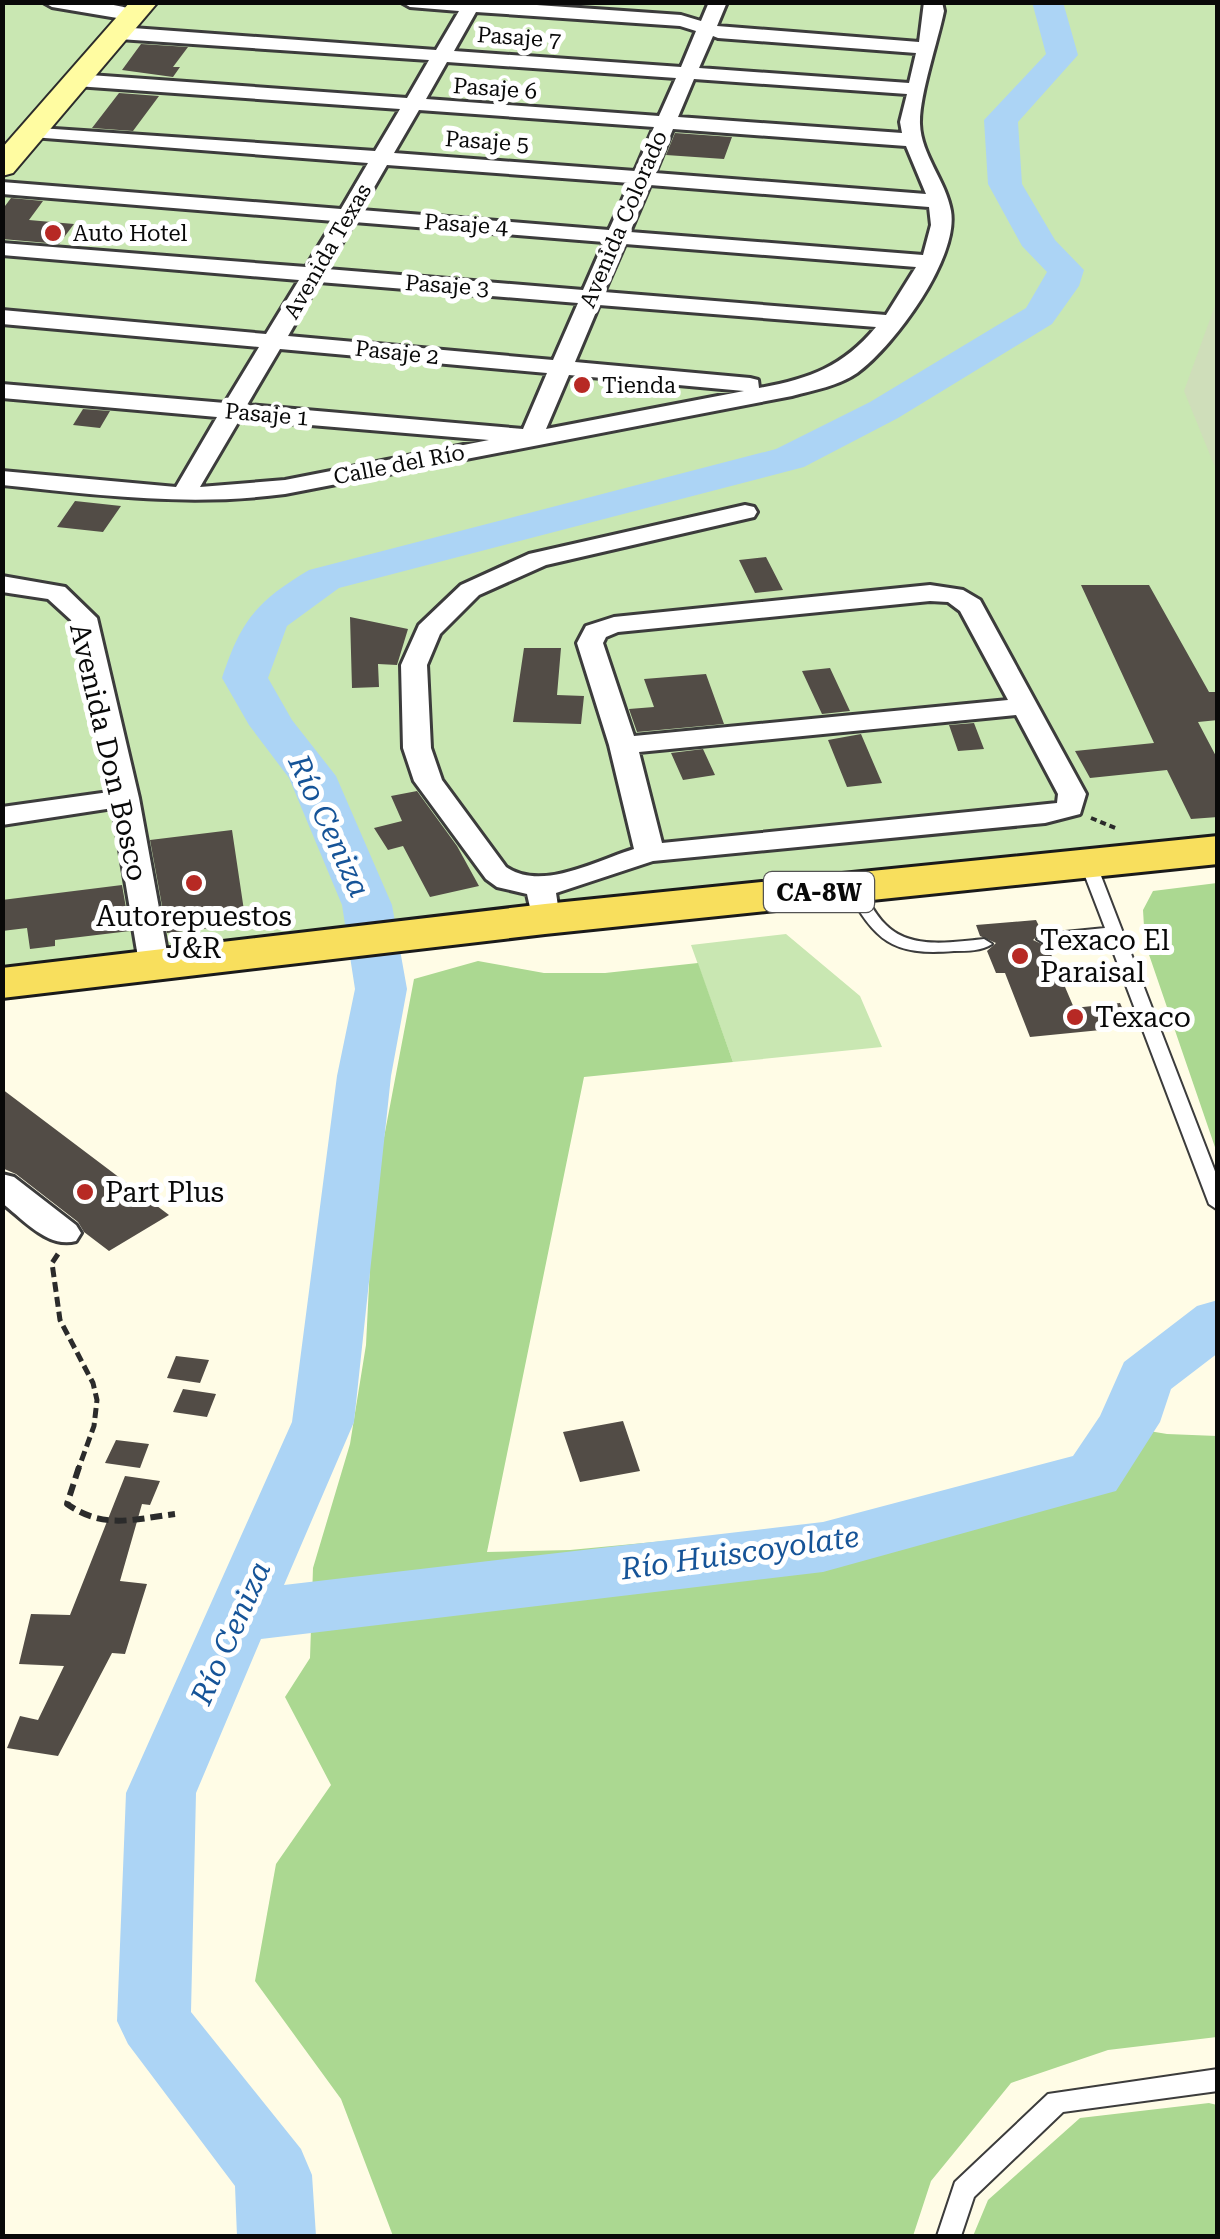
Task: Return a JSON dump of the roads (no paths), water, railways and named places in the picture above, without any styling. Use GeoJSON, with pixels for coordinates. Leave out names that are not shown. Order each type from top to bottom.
{"type":"FeatureCollection","features":[{"type":"Feature","properties":{"kind":"main road"},"geometry":{"type":"LineString","coordinates":[[5,160],[133,17]]}},
{"type":"Feature","properties":{"kind":"main road","name":"CA-8W"},"geometry":{"type":"LineString","coordinates":[[154,963],[421,934],[543,903],[854,889],[1218,850]]}},
{"type":"Feature","properties":{"kind":"main road"},"geometry":{"type":"LineString","coordinates":[[2,982],[154,963]]}},
{"type":"Feature","properties":{"kind":"street","name":"Pasaje 7"},"geometry":{"type":"LineString","coordinates":[[52,2],[133,17],[441,57],[915,89]]}},
{"type":"Feature","properties":{"kind":"street"},"geometry":{"type":"LineString","coordinates":[[410,2],[554,7],[705,26],[718,32],[926,48]]}},
{"type":"Feature","properties":{"kind":"street","name":"Avenida Colorado"},"geometry":{"type":"LineString","coordinates":[[532,438],[718,2]]}},
{"type":"Feature","properties":{"kind":"street"},"geometry":{"type":"LineString","coordinates":[[930,262],[941,238],[943,222],[912,140],[910,108],[934,11],[931,3]]}},
{"type":"Feature","properties":{"kind":"street","name":"Avenida Texas"},"geometry":{"type":"LineString","coordinates":[[183,495],[470,7]]}},
{"type":"Feature","properties":{"kind":"street","name":"Pasaje 6"},"geometry":{"type":"LineString","coordinates":[[76,80],[663,126],[912,140]]}},
{"type":"Feature","properties":{"kind":"street","name":"Pasaje 5"},"geometry":{"type":"LineString","coordinates":[[32,131],[937,201]]}},
{"type":"Feature","properties":{"kind":"street","name":"Pasaje 4"},"geometry":{"type":"LineString","coordinates":[[2,188],[930,262]]}},
{"type":"Feature","properties":{"kind":"street","name":"Pasaje 3"},"geometry":{"type":"LineString","coordinates":[[2,249],[890,322]]}},
{"type":"Feature","properties":{"kind":"street","name":"Calle del Río"},"geometry":{"type":"LineString","coordinates":[[2,478],[183,495],[285,487],[792,389],[848,368],[863,357],[930,262]]}},
{"type":"Feature","properties":{"kind":"street","name":"Pasaje 2"},"geometry":{"type":"LineString","coordinates":[[2,317],[792,389]]}},
{"type":"Feature","properties":{"kind":"street","name":"Pasaje 1"},"geometry":{"type":"LineString","coordinates":[[2,391],[532,438]]}},
{"type":"Feature","properties":{"kind":"street"},"geometry":{"type":"LineString","coordinates":[[650,854],[623,745],[590,643],[594,632],[614,625],[930,593],[954,595],[972,606],[1027,706],[1072,794],[1070,808],[1045,814],[650,854],[543,903],[496,873],[428,781],[417,748],[414,665],[428,631],[470,590],[538,559],[745,512]]}},
{"type":"Feature","properties":{"kind":"street","name":"Avenida Don Bosco"},"geometry":{"type":"LineString","coordinates":[[8,584],[56,592],[84,618],[125,798],[154,963]]}},
{"type":"Feature","properties":{"kind":"street"},"geometry":{"type":"LineString","coordinates":[[623,745],[1027,706]]}},
{"type":"Feature","properties":{"kind":"street"},"geometry":{"type":"LineString","coordinates":[[2,816],[125,798]]}},
{"type":"Feature","properties":{"kind":"street"},"geometry":{"type":"LineString","coordinates":[[2,1184],[64,1232]]}},
{"type":"Feature","properties":{"kind":"lane"},"geometry":{"type":"LineString","coordinates":[[1088,863],[1218,1204]]}},
{"type":"Feature","properties":{"kind":"lane"},"geometry":{"type":"LineString","coordinates":[[854,889],[881,930],[902,943],[933,947],[984,944]]}},
{"type":"Feature","properties":{"kind":"lane"},"geometry":{"type":"LineString","coordinates":[[1045,939],[1116,932]]}},
{"type":"Feature","properties":{"kind":"lane"},"geometry":{"type":"LineString","coordinates":[[949,2236],[964,2190],[1057,2102],[1218,2080]]}},
{"type":"Feature","properties":{"kind":"waterway","name":"Río Ceniza"},"geometry":{"type":"LineString","coordinates":[[238,1616],[323,1422],[364,1076],[381,989],[367,905],[312,776],[272,725],[245,678],[264,627],[290,600],[324,579],[790,458],[884,410],[1039,316],[1061,286],[1066,270],[1040,246],[1005,184],[1001,120],[1062,55],[1047,2]]}},
{"type":"Feature","properties":{"kind":"waterway","name":"Río Huiscoyolate"},"geometry":{"type":"LineString","coordinates":[[238,1616],[823,1547],[1094,1474],[1129,1422],[1145,1377],[1218,1321]]}},
{"type":"Feature","properties":{"kind":"waterway","name":"Río Ceniza"},"geometry":{"type":"LineString","coordinates":[[238,1616],[161,1793],[154,2021],[273,2175],[276,2236]]}},
{"type":"Feature","properties":{"kind":"place","name":"Auto Hotel"},"geometry":{"type":"Point","coordinates":[53,233]}},
{"type":"Feature","properties":{"kind":"place","name":"Tienda"},"geometry":{"type":"Point","coordinates":[582,385]}},
{"type":"Feature","properties":{"kind":"place","name":"Autorepuestos J&R"},"geometry":{"type":"Point","coordinates":[194,883]}},
{"type":"Feature","properties":{"kind":"place","name":"Texaco El Paraisal"},"geometry":{"type":"Point","coordinates":[1020,956]}},
{"type":"Feature","properties":{"kind":"place","name":"Texaco"},"geometry":{"type":"Point","coordinates":[1075,1017]}},
{"type":"Feature","properties":{"kind":"place","name":"Part Plus"},"geometry":{"type":"Point","coordinates":[85,1192]}}]}
